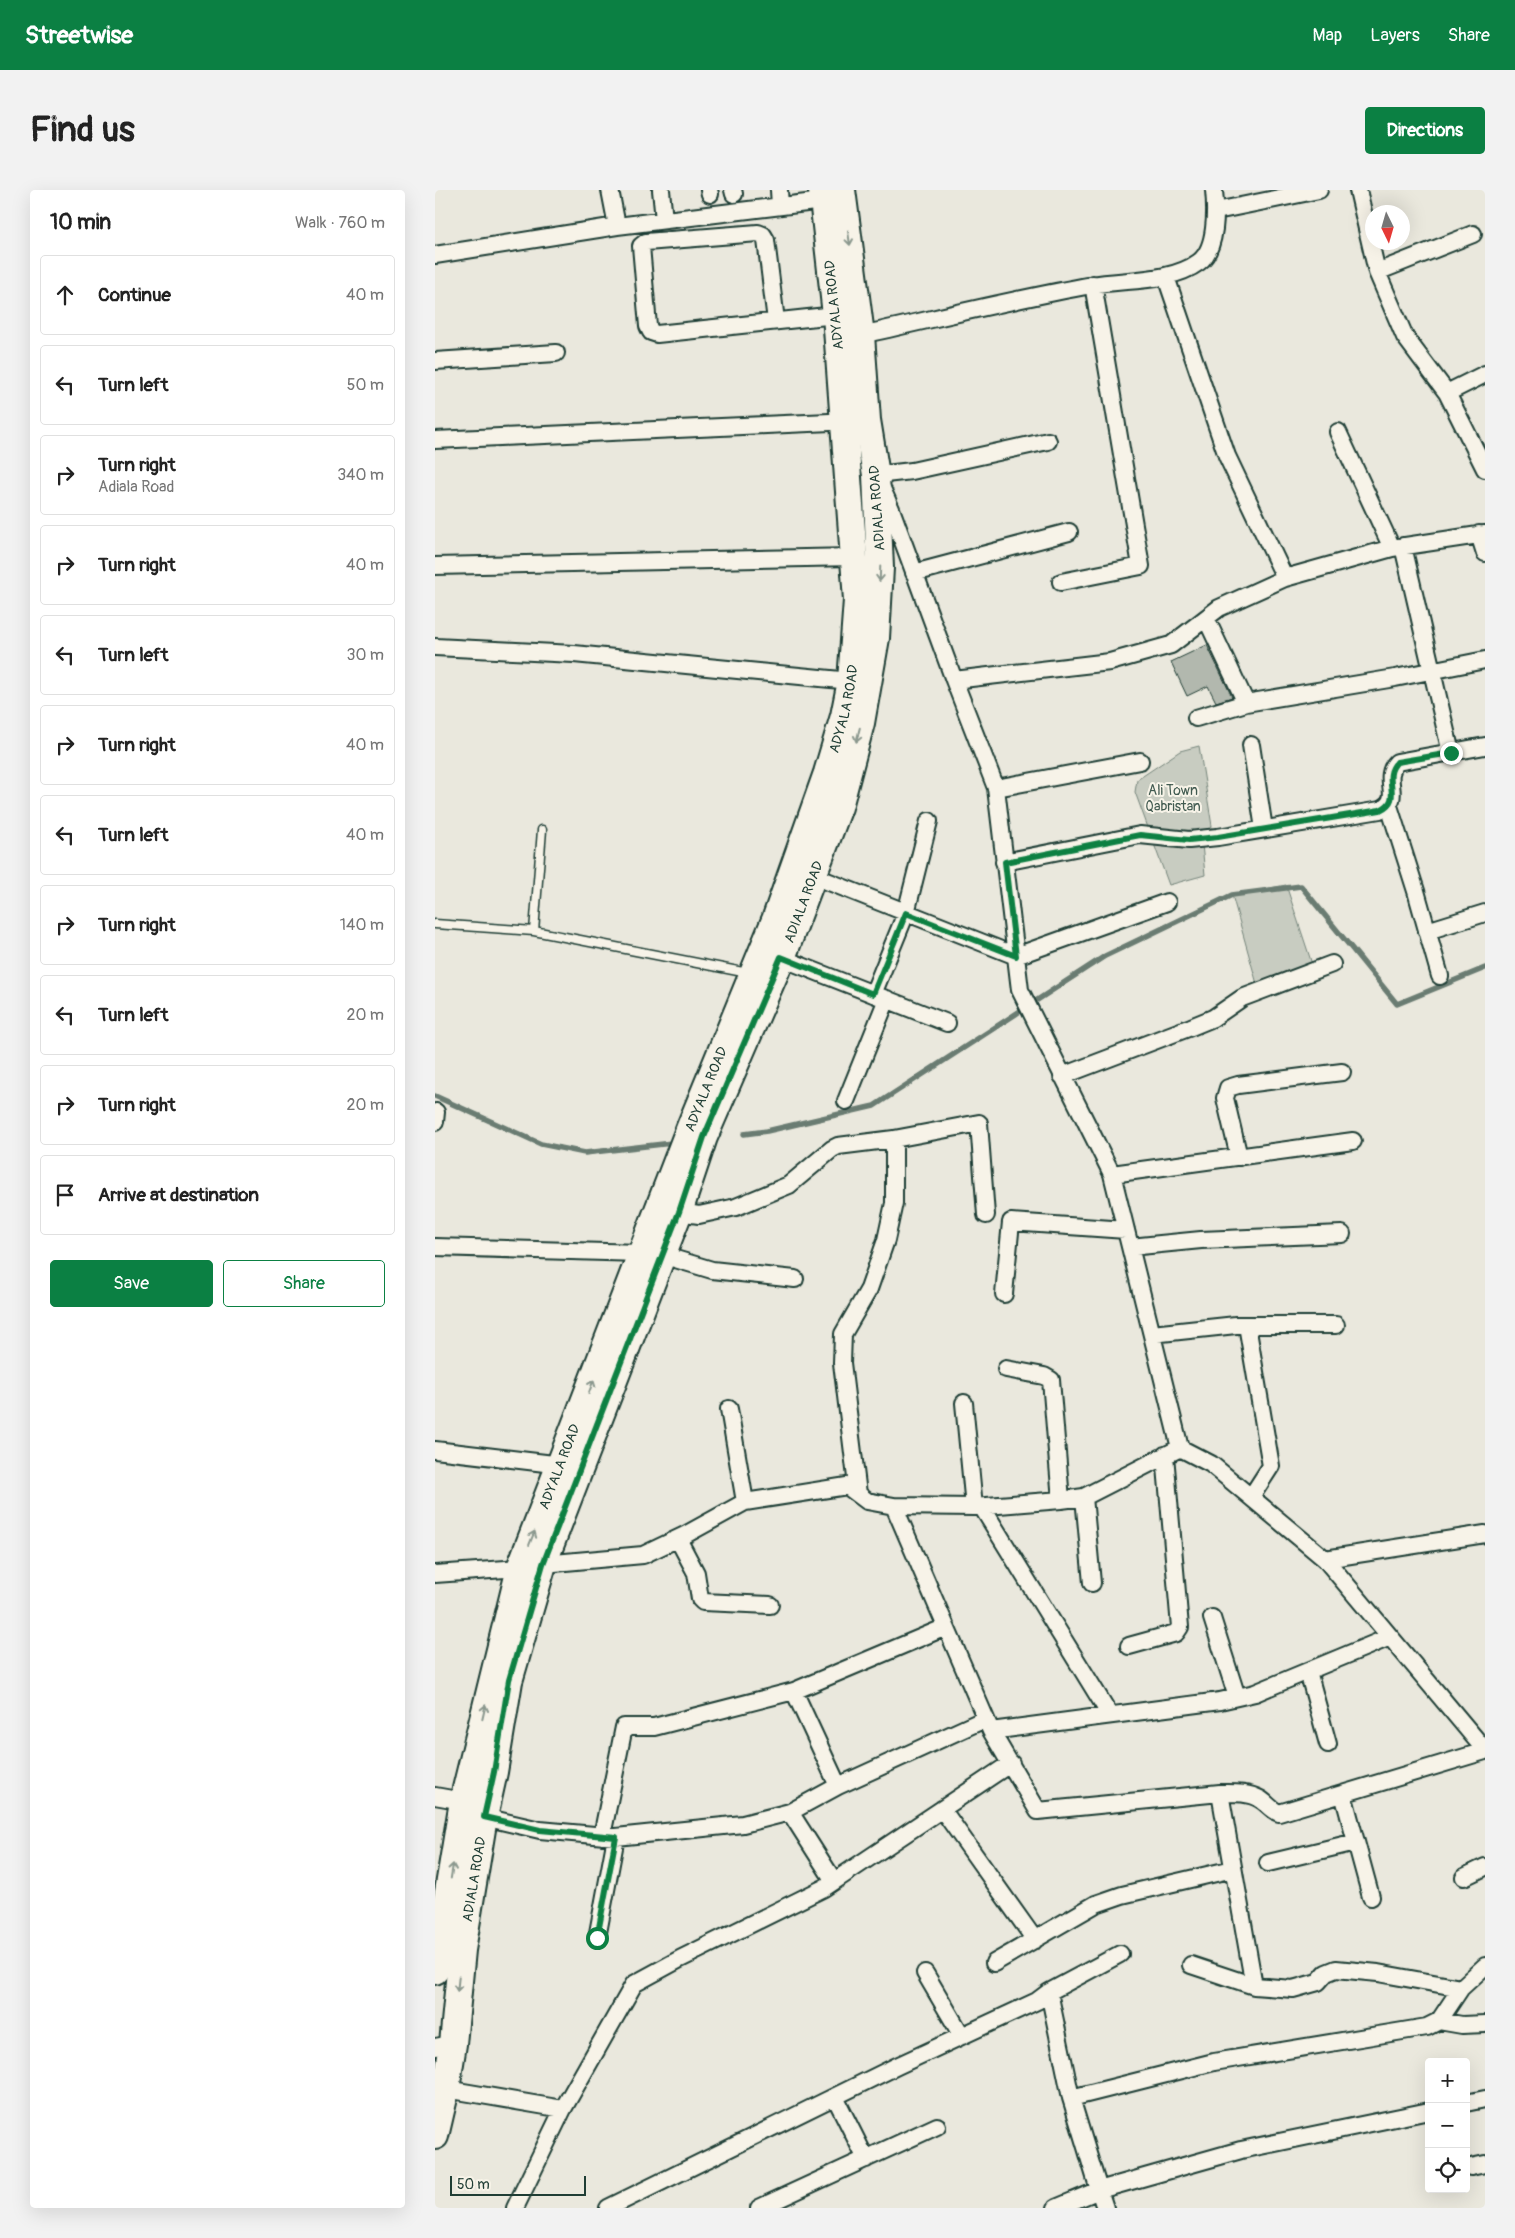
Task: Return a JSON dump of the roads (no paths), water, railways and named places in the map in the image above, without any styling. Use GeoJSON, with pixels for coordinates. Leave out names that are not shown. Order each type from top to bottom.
{"type":"FeatureCollection","features":[{"type":"Feature","properties":{"kind":"main road","name":"ADYALA ROAD"},"geometry":{"type":"LineString","coordinates":[[803,872],[827,772],[844,716],[851,680],[857,600],[854,557],[855,421],[836,315],[832,194]]}},
{"type":"Feature","properties":{"kind":"main road","name":"ADIALA ROAD"},"geometry":{"type":"LineString","coordinates":[[435,2136],[446,2089],[443,1954],[484,1817],[494,1772],[509,1680],[531,1566],[651,1254],[679,1212],[765,961],[803,872],[839,807],[861,723],[876,638],[880,568],[876,475],[855,421],[861,335],[832,194]]}},
{"type":"Feature","properties":{"kind":"main road","name":"ADYALA ROAD"},"geometry":{"type":"LineString","coordinates":[[443,1954],[463,1801],[561,1464],[651,1254],[765,961]]}},
{"type":"Feature","properties":{"kind":"street"},"geometry":{"type":"LineString","coordinates":[[610,190],[617,226]]}},
{"type":"Feature","properties":{"kind":"street"},"geometry":{"type":"LineString","coordinates":[[661,190],[664,220]]}},
{"type":"Feature","properties":{"kind":"street"},"geometry":{"type":"LineString","coordinates":[[861,335],[1093,284],[1167,276],[1200,262],[1212,240],[1216,211],[1214,190]]}},
{"type":"Feature","properties":{"kind":"street"},"geometry":{"type":"LineString","coordinates":[[1216,211],[1319,190]]}},
{"type":"Feature","properties":{"kind":"street"},"geometry":{"type":"LineString","coordinates":[[1358,190],[1377,272],[1405,337],[1447,393],[1485,468]]}},
{"type":"Feature","properties":{"kind":"street"},"geometry":{"type":"LineString","coordinates":[[435,255],[664,220],[779,198],[832,194]]}},
{"type":"Feature","properties":{"kind":"street"},"geometry":{"type":"LineString","coordinates":[[776,321],[766,240],[763,235],[758,233],[646,242],[641,246],[648,326],[651,332],[657,334],[836,315]]}},
{"type":"Feature","properties":{"kind":"street"},"geometry":{"type":"LineString","coordinates":[[1377,272],[1473,234]]}},
{"type":"Feature","properties":{"kind":"street"},"geometry":{"type":"LineString","coordinates":[[1167,276],[1227,456],[1285,578]]}},
{"type":"Feature","properties":{"kind":"street"},"geometry":{"type":"LineString","coordinates":[[1061,582],[1141,566],[1093,284]]}},
{"type":"Feature","properties":{"kind":"street"},"geometry":{"type":"LineString","coordinates":[[435,361],[555,353]]}},
{"type":"Feature","properties":{"kind":"street"},"geometry":{"type":"LineString","coordinates":[[1447,393],[1485,374]]}},
{"type":"Feature","properties":{"kind":"street"},"geometry":{"type":"LineString","coordinates":[[435,440],[855,421]]}},
{"type":"Feature","properties":{"kind":"street"},"geometry":{"type":"LineString","coordinates":[[1338,432],[1397,547],[1434,670],[1451,753]]}},
{"type":"Feature","properties":{"kind":"street"},"geometry":{"type":"LineString","coordinates":[[894,1506],[988,1725],[1038,1811],[1220,1793],[1247,1794],[1261,1800],[1273,1811],[1279,1813],[1485,1751],[1325,1559],[1211,1464],[1180,1448],[1112,1174],[1062,1076],[1052,1052],[1023,999],[1020,990],[996,788],[891,509],[876,475],[912,471],[1048,441]]}},
{"type":"Feature","properties":{"kind":"street"},"geometry":{"type":"LineString","coordinates":[[915,573],[1069,532]]}},
{"type":"Feature","properties":{"kind":"street"},"geometry":{"type":"LineString","coordinates":[[954,680],[1110,662],[1171,645],[1219,608],[1285,578],[1397,547],[1482,534],[1485,553]]}},
{"type":"Feature","properties":{"kind":"street"},"geometry":{"type":"LineString","coordinates":[[435,566],[854,557]]}},
{"type":"Feature","properties":{"kind":"street"},"geometry":{"type":"LineString","coordinates":[[1206,618],[1246,703]]}},
{"type":"Feature","properties":{"kind":"street"},"geometry":{"type":"LineString","coordinates":[[435,647],[574,654],[851,680]]}},
{"type":"Feature","properties":{"kind":"street"},"geometry":{"type":"LineString","coordinates":[[1196,718],[1246,703],[1485,660]]}},
{"type":"Feature","properties":{"kind":"street"},"geometry":{"type":"LineString","coordinates":[[1251,746],[1264,830]]}},
{"type":"Feature","properties":{"kind":"street"},"geometry":{"type":"LineString","coordinates":[[1005,862],[1140,835],[1189,840],[1264,830],[1380,810],[1389,806],[1393,799],[1391,772],[1392,767],[1397,762],[1485,746]]}},
{"type":"Feature","properties":{"kind":"street"},"geometry":{"type":"LineString","coordinates":[[996,788],[1140,761]]}},
{"type":"Feature","properties":{"kind":"street"},"geometry":{"type":"LineString","coordinates":[[1389,806],[1440,976]]}},
{"type":"Feature","properties":{"kind":"street"},"geometry":{"type":"LineString","coordinates":[[846,1101],[906,913],[929,821]]}},
{"type":"Feature","properties":{"kind":"street"},"geometry":{"type":"LineString","coordinates":[[803,872],[1016,956],[1167,902]]}},
{"type":"Feature","properties":{"kind":"street"},"geometry":{"type":"LineString","coordinates":[[1427,931],[1485,913]]}},
{"type":"Feature","properties":{"kind":"street"},"geometry":{"type":"LineString","coordinates":[[765,961],[880,996],[947,1023]]}},
{"type":"Feature","properties":{"kind":"street"},"geometry":{"type":"LineString","coordinates":[[1062,1076],[1213,1018],[1242,998],[1332,964]]}},
{"type":"Feature","properties":{"kind":"street"},"geometry":{"type":"LineString","coordinates":[[1239,1157],[1225,1098],[1228,1088],[1238,1085],[1342,1072]]}},
{"type":"Feature","properties":{"kind":"street"},"geometry":{"type":"LineString","coordinates":[[679,1212],[699,1215],[736,1207],[789,1185],[832,1148],[838,1146],[894,1139],[979,1123],[985,1214]]}},
{"type":"Feature","properties":{"kind":"street"},"geometry":{"type":"LineString","coordinates":[[858,1494],[842,1363],[843,1334],[869,1289],[886,1240],[895,1203],[894,1139]]}},
{"type":"Feature","properties":{"kind":"street"},"geometry":{"type":"LineString","coordinates":[[1112,1174],[1353,1141]]}},
{"type":"Feature","properties":{"kind":"street"},"geometry":{"type":"LineString","coordinates":[[1004,1294],[1011,1222],[1126,1230]]}},
{"type":"Feature","properties":{"kind":"street"},"geometry":{"type":"LineString","coordinates":[[1130,1247],[1201,1240],[1342,1234]]}},
{"type":"Feature","properties":{"kind":"street"},"geometry":{"type":"LineString","coordinates":[[435,1247],[651,1254],[712,1270],[795,1279]]}},
{"type":"Feature","properties":{"kind":"street"},"geometry":{"type":"LineString","coordinates":[[1152,1334],[1247,1325],[1335,1325]]}},
{"type":"Feature","properties":{"kind":"street"},"geometry":{"type":"LineString","coordinates":[[1247,1325],[1271,1466],[1251,1497]]}},
{"type":"Feature","properties":{"kind":"street"},"geometry":{"type":"LineString","coordinates":[[1006,1370],[1044,1376],[1051,1380],[1061,1500]]}},
{"type":"Feature","properties":{"kind":"street"},"geometry":{"type":"LineString","coordinates":[[964,1403],[978,1507],[1110,1715]]}},
{"type":"Feature","properties":{"kind":"street"},"geometry":{"type":"LineString","coordinates":[[729,1408],[745,1502]]}},
{"type":"Feature","properties":{"kind":"street"},"geometry":{"type":"LineString","coordinates":[[435,1574],[643,1555],[745,1502],[847,1486],[867,1501],[894,1506],[978,1507],[1084,1497],[1180,1448]]}},
{"type":"Feature","properties":{"kind":"street"},"geometry":{"type":"LineString","coordinates":[[435,1450],[561,1464]]}},
{"type":"Feature","properties":{"kind":"street"},"geometry":{"type":"LineString","coordinates":[[1129,1646],[1176,1633],[1180,1627],[1165,1456]]}},
{"type":"Feature","properties":{"kind":"street"},"geometry":{"type":"LineString","coordinates":[[1084,1497],[1092,1583]]}},
{"type":"Feature","properties":{"kind":"street"},"geometry":{"type":"LineString","coordinates":[[1325,1559],[1485,1534]]}},
{"type":"Feature","properties":{"kind":"street"},"geometry":{"type":"LineString","coordinates":[[677,1539],[696,1573],[700,1599],[703,1602],[770,1604]]}},
{"type":"Feature","properties":{"kind":"street"},"geometry":{"type":"LineString","coordinates":[[1212,1618],[1237,1697]]}},
{"type":"Feature","properties":{"kind":"street"},"geometry":{"type":"LineString","coordinates":[[597,1938],[609,1836],[625,1727],[654,1727],[794,1691],[946,1627]]}},
{"type":"Feature","properties":{"kind":"street"},"geometry":{"type":"LineString","coordinates":[[484,1817],[540,1830],[609,1836],[743,1824],[790,1812],[838,1786],[988,1725],[1110,1715],[1237,1697],[1255,1693],[1390,1637]]}},
{"type":"Feature","properties":{"kind":"street"},"geometry":{"type":"LineString","coordinates":[[1308,1671],[1328,1744]]}},
{"type":"Feature","properties":{"kind":"street"},"geometry":{"type":"LineString","coordinates":[[794,1691],[838,1786]]}},
{"type":"Feature","properties":{"kind":"street"},"geometry":{"type":"LineString","coordinates":[[515,2208],[563,2109],[634,1984],[834,1881],[1011,1763]]}},
{"type":"Feature","properties":{"kind":"street"},"geometry":{"type":"LineString","coordinates":[[1220,1793],[1254,1986]]}},
{"type":"Feature","properties":{"kind":"street"},"geometry":{"type":"LineString","coordinates":[[1343,1794],[1371,1897]]}},
{"type":"Feature","properties":{"kind":"street"},"geometry":{"type":"LineString","coordinates":[[435,1796],[463,1801]]}},
{"type":"Feature","properties":{"kind":"street"},"geometry":{"type":"LineString","coordinates":[[942,1809],[1035,1940]]}},
{"type":"Feature","properties":{"kind":"street"},"geometry":{"type":"LineString","coordinates":[[790,1812],[834,1881]]}},
{"type":"Feature","properties":{"kind":"street"},"geometry":{"type":"LineString","coordinates":[[1267,1863],[1356,1842]]}},
{"type":"Feature","properties":{"kind":"street"},"geometry":{"type":"LineString","coordinates":[[1464,1877],[1485,1867]]}},
{"type":"Feature","properties":{"kind":"street"},"geometry":{"type":"LineString","coordinates":[[994,1963],[1096,1904],[1123,1895],[1233,1869]]}},
{"type":"Feature","properties":{"kind":"street"},"geometry":{"type":"LineString","coordinates":[[608,2208],[1037,2001],[1049,1992],[1121,1954]]}},
{"type":"Feature","properties":{"kind":"street"},"geometry":{"type":"LineString","coordinates":[[1191,1966],[1254,1986],[1293,1990],[1318,1982],[1326,1973],[1336,1969],[1378,1973],[1461,1988]]}},
{"type":"Feature","properties":{"kind":"street"},"geometry":{"type":"LineString","coordinates":[[1071,2098],[1214,2062],[1427,2027],[1439,2021],[1461,1988],[1485,1966]]}},
{"type":"Feature","properties":{"kind":"street"},"geometry":{"type":"LineString","coordinates":[[925,1973],[962,2036]]}},
{"type":"Feature","properties":{"kind":"street"},"geometry":{"type":"LineString","coordinates":[[1049,1992],[1071,2098],[1105,2208]]}},
{"type":"Feature","properties":{"kind":"street"},"geometry":{"type":"LineString","coordinates":[[1439,2021],[1462,2026],[1485,2024]]}},
{"type":"Feature","properties":{"kind":"street"},"geometry":{"type":"LineString","coordinates":[[446,2089],[563,2109]]}},
{"type":"Feature","properties":{"kind":"street"},"geometry":{"type":"LineString","coordinates":[[835,2097],[866,2159]]}},
{"type":"Feature","properties":{"kind":"street"},"geometry":{"type":"LineString","coordinates":[[1470,2102],[1485,2099]]}},
{"type":"Feature","properties":{"kind":"street"},"geometry":{"type":"LineString","coordinates":[[1057,2208],[1099,2190],[1241,2150],[1425,2112]]}},
{"type":"Feature","properties":{"kind":"street"},"geometry":{"type":"LineString","coordinates":[[759,2208],[937,2126]]}},
{"type":"Feature","properties":{"kind":"lane"},"geometry":{"type":"LineString","coordinates":[[534,931],[542,830]]}},
{"type":"Feature","properties":{"kind":"lane"},"geometry":{"type":"LineString","coordinates":[[435,924],[534,931],[765,961]]}},
{"type":"Feature","properties":{"kind":"waterway"},"geometry":{"type":"LineString","coordinates":[[744,1134],[767,1131],[874,1106],[1105,956],[1232,895],[1301,886],[1397,1004],[1485,968]]}},
{"type":"Feature","properties":{"kind":"waterway"},"geometry":{"type":"LineString","coordinates":[[435,1096],[541,1144],[585,1153],[672,1143]]}},
{"type":"Feature","properties":{"kind":"park label","name":"Ali Town Qabristan"},"geometry":{"type":"Point","coordinates":[1173,798]}}]}
